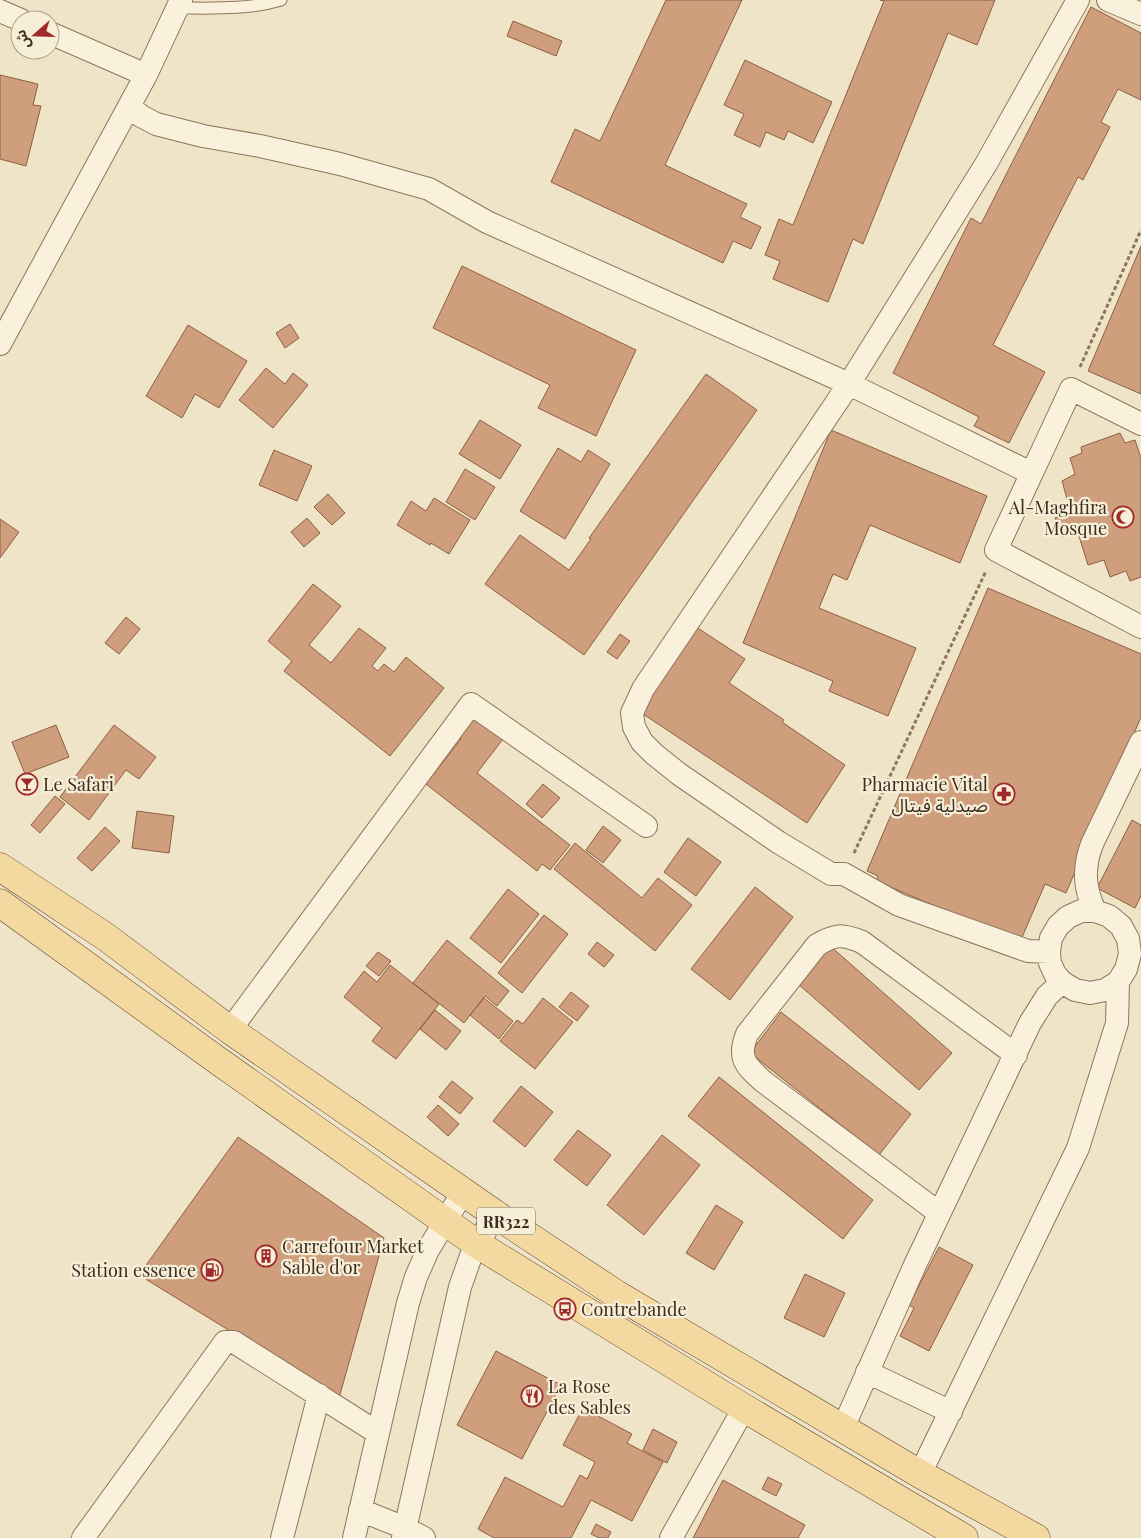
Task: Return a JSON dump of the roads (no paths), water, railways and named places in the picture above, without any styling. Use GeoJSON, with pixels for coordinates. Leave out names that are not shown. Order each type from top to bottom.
{"type":"FeatureCollection","features":[{"type":"Feature","properties":{"kind":"main road","name":"RR322"},"geometry":{"type":"LineString","coordinates":[[0,867],[106,937],[230,1030],[463,1192],[616,1294],[920,1474],[1036,1538]]}},
{"type":"Feature","properties":{"kind":"main road","name":"RR322"},"geometry":{"type":"LineString","coordinates":[[0,904],[477,1244],[744,1408],[964,1538]]}},
{"type":"Feature","properties":{"kind":"street"},"geometry":{"type":"LineString","coordinates":[[1049,952],[1028,951],[899,905],[844,874],[831,874],[778,842],[679,774],[654,754],[642,742],[634,727],[632,713],[643,690],[849,384],[986,164],[1078,0]]}},
{"type":"Feature","properties":{"kind":"street"},"geometry":{"type":"LineString","coordinates":[[1108,0],[1141,14]]}},
{"type":"Feature","properties":{"kind":"street"},"geometry":{"type":"LineString","coordinates":[[2,333],[130,106],[179,4]]}},
{"type":"Feature","properties":{"kind":"street"},"geometry":{"type":"LineString","coordinates":[[60,37],[146,75]]}},
{"type":"Feature","properties":{"kind":"street"},"geometry":{"type":"LineString","coordinates":[[130,106],[141,116],[156,124],[170,128],[340,164],[428,189],[487,222],[849,384],[1031,473]]}},
{"type":"Feature","properties":{"kind":"street"},"geometry":{"type":"LineString","coordinates":[[1141,424],[1071,389],[996,550],[1141,627]]}},
{"type":"Feature","properties":{"kind":"street"},"geometry":{"type":"LineString","coordinates":[[230,1030],[471,704],[646,826]]}},
{"type":"Feature","properties":{"kind":"street"},"geometry":{"type":"LineString","coordinates":[[1095,911],[1086,890],[1085,874],[1087,859],[1092,844],[1141,742]]}},
{"type":"Feature","properties":{"kind":"street"},"geometry":{"type":"LineString","coordinates":[[1095,911],[1110,916],[1121,926],[1136,950],[1118,982],[1105,990],[1090,993],[1075,990],[1062,982],[1052,969],[1049,952],[1051,938],[1058,926],[1068,917],[1081,912],[1095,911]]}},
{"type":"Feature","properties":{"kind":"street"},"geometry":{"type":"LineString","coordinates":[[940,1213],[764,1082],[752,1071],[744,1060],[742,1048],[748,1034],[817,945],[830,937],[846,935],[862,942],[1016,1055]]}},
{"type":"Feature","properties":{"kind":"street"},"geometry":{"type":"LineString","coordinates":[[843,1428],[914,1267],[1030,1023],[1047,996],[1062,982]]}},
{"type":"Feature","properties":{"kind":"street"},"geometry":{"type":"LineString","coordinates":[[920,1474],[1078,1148],[1117,1022],[1118,982]]}},
{"type":"Feature","properties":{"kind":"street"},"geometry":{"type":"LineString","coordinates":[[354,1538],[408,1303],[416,1276],[428,1250],[463,1192]]}},
{"type":"Feature","properties":{"kind":"street"},"geometry":{"type":"LineString","coordinates":[[360,1510],[411,1535],[460,1286],[477,1244],[495,1214]]}},
{"type":"Feature","properties":{"kind":"street"},"geometry":{"type":"LineString","coordinates":[[83,1538],[225,1342],[234,1342],[378,1433]]}},
{"type":"Feature","properties":{"kind":"street"},"geometry":{"type":"LineString","coordinates":[[867,1372],[951,1412]]}},
{"type":"Feature","properties":{"kind":"street"},"geometry":{"type":"LineString","coordinates":[[282,1538],[319,1395]]}},
{"type":"Feature","properties":{"kind":"street"},"geometry":{"type":"LineString","coordinates":[[671,1538],[744,1408]]}},
{"type":"Feature","properties":{"kind":"lane"},"geometry":{"type":"LineString","coordinates":[[179,4],[240,8],[266,5],[281,0]]}},
{"type":"Feature","properties":{"kind":"place","name":"Al-Maghfira Mosque"},"geometry":{"type":"Point","coordinates":[1123,517]}},
{"type":"Feature","properties":{"kind":"place","name":"Le Safari"},"geometry":{"type":"Point","coordinates":[27,784]}},
{"type":"Feature","properties":{"kind":"place","name":"Pharmacie Vital صيدلية فيتال"},"geometry":{"type":"Point","coordinates":[1004,794]}},
{"type":"Feature","properties":{"kind":"place","name":"Carrefour Market Sable d'or"},"geometry":{"type":"Point","coordinates":[266,1256]}},
{"type":"Feature","properties":{"kind":"place","name":"Station essence"},"geometry":{"type":"Point","coordinates":[212,1270]}},
{"type":"Feature","properties":{"kind":"place","name":"Contrebande"},"geometry":{"type":"Point","coordinates":[565,1309]}},
{"type":"Feature","properties":{"kind":"place","name":"La Rose des Sables"},"geometry":{"type":"Point","coordinates":[532,1396]}}]}
